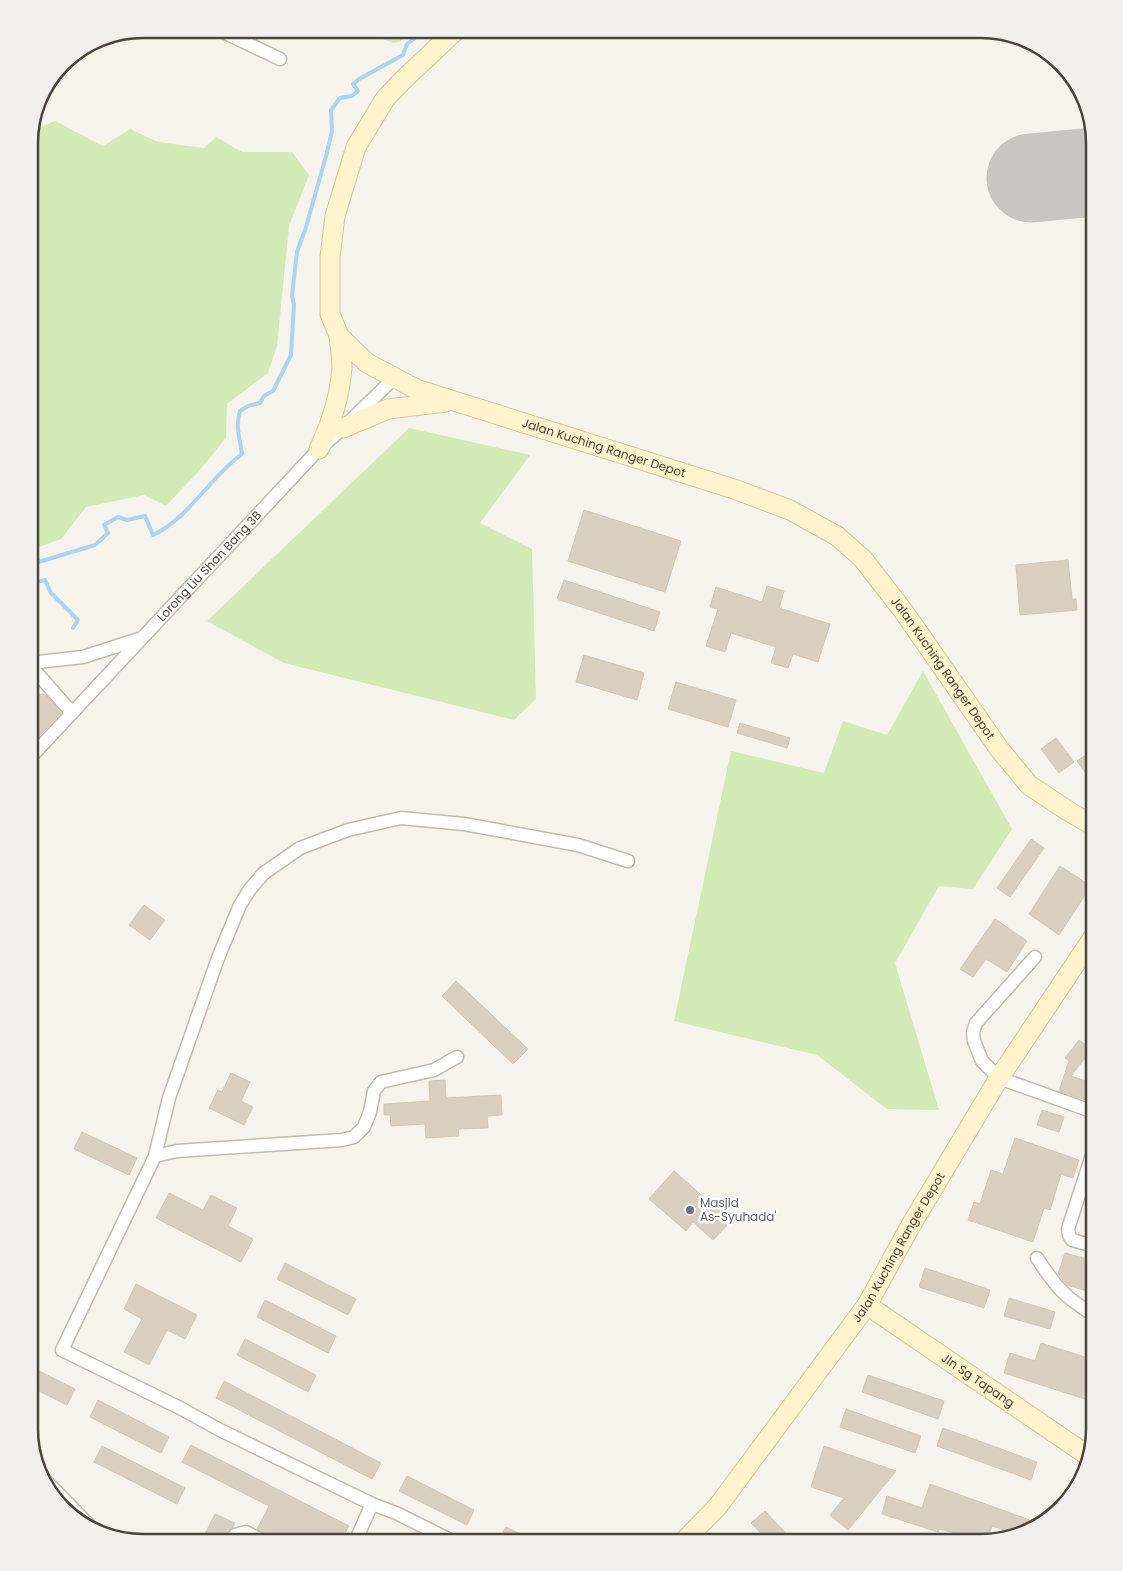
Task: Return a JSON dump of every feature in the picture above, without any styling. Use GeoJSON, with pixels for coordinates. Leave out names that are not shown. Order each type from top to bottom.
{"type":"FeatureCollection","features":[{"type":"Feature","properties":{"kind":"street"},"geometry":{"type":"LineString","coordinates":[[235,38],[280,60]]}},
{"type":"Feature","properties":{"kind":"street","name":"Jalan Kuching Ranger Depot"},"geometry":{"type":"LineString","coordinates":[[447,38],[402,81],[386,99],[356,147],[335,216],[330,257],[330,314],[339,336],[367,363],[416,389],[734,489],[790,510],[837,536],[862,559],[904,612],[1000,750],[1029,786],[1086,821]]}},
{"type":"Feature","properties":{"kind":"street"},"geometry":{"type":"LineString","coordinates":[[319,449],[328,430],[339,393],[342,366],[339,336]]}},
{"type":"Feature","properties":{"kind":"street","name":"Lorong Liu Shan Bang 3B"},"geometry":{"type":"LineString","coordinates":[[38,749],[319,449],[394,378]]}},
{"type":"Feature","properties":{"kind":"street"},"geometry":{"type":"LineString","coordinates":[[343,428],[388,409],[455,402]]}},
{"type":"Feature","properties":{"kind":"street"},"geometry":{"type":"LineString","coordinates":[[38,663],[83,658],[141,638]]}},
{"type":"Feature","properties":{"kind":"street"},"geometry":{"type":"LineString","coordinates":[[38,674],[72,713]]}},
{"type":"Feature","properties":{"kind":"street"},"geometry":{"type":"LineString","coordinates":[[437,1533],[220,1430],[180,1408],[62,1350],[155,1156],[172,1090],[218,958],[240,905],[250,888],[264,873],[300,848],[348,830],[401,818],[464,824],[578,845],[628,861]]}},
{"type":"Feature","properties":{"kind":"street","name":"Jalan Kuching Ranger Depot"},"geometry":{"type":"LineString","coordinates":[[691,1534],[718,1506],[867,1305],[999,1078],[1086,948]]}},
{"type":"Feature","properties":{"kind":"street"},"geometry":{"type":"LineString","coordinates":[[1035,957],[976,1023],[973,1032],[974,1040],[982,1061],[999,1078],[1086,1109]]}},
{"type":"Feature","properties":{"kind":"street"},"geometry":{"type":"LineString","coordinates":[[155,1156],[177,1151],[342,1140],[354,1137],[364,1127],[370,1112],[374,1092],[381,1082],[434,1070],[457,1057]]}},
{"type":"Feature","properties":{"kind":"street"},"geometry":{"type":"LineString","coordinates":[[1086,1174],[1068,1229],[1068,1235],[1072,1240],[1086,1244]]}},
{"type":"Feature","properties":{"kind":"street"},"geometry":{"type":"LineString","coordinates":[[1037,1258],[1059,1289],[1073,1302],[1086,1310]]}},
{"type":"Feature","properties":{"kind":"street","name":"Jln Sg Tapang"},"geometry":{"type":"LineString","coordinates":[[867,1305],[1083,1452]]}},
{"type":"Feature","properties":{"kind":"street"},"geometry":{"type":"LineString","coordinates":[[359,1533],[372,1504]]}},
{"type":"Feature","properties":{"kind":"green space"},"geometry":{"type":"Polygon","coordinates":[[[379,38],[403,38],[401,41],[394,43],[379,38]]]}},
{"type":"Feature","properties":{"kind":"green space"},"geometry":{"type":"Polygon","coordinates":[[[55,121],[103,146],[130,129],[158,142],[204,148],[216,137],[242,152],[292,152],[309,175],[289,226],[277,346],[268,373],[227,404],[226,438],[199,471],[166,506],[144,495],[86,507],[61,539],[39,547],[38,546],[38,128],[55,121]]]}},
{"type":"Feature","properties":{"kind":"green space"},"geometry":{"type":"Polygon","coordinates":[[[409,428],[530,455],[480,523],[532,549],[536,699],[514,720],[284,663],[207,621],[409,428]]]}},
{"type":"Feature","properties":{"kind":"green space"},"geometry":{"type":"Polygon","coordinates":[[[923,671],[1012,829],[973,889],[939,886],[895,963],[939,1110],[887,1109],[817,1055],[674,1021],[731,751],[824,773],[843,721],[887,735],[923,671]]]}},
{"type":"Feature","properties":{"kind":"building"},"geometry":{"type":"Polygon","coordinates":[[[584,510],[681,541],[665,592],[568,561],[584,510]]]}},
{"type":"Feature","properties":{"kind":"building"},"geometry":{"type":"Polygon","coordinates":[[[1068,560],[1072,599],[1076,599],[1077,610],[1020,615],[1016,565],[1068,560]]]}},
{"type":"Feature","properties":{"kind":"building"},"geometry":{"type":"Polygon","coordinates":[[[564,580],[660,612],[654,631],[557,599],[564,580]]]}},
{"type":"Feature","properties":{"kind":"building"},"geometry":{"type":"Polygon","coordinates":[[[767,586],[784,591],[779,608],[830,624],[818,662],[793,654],[788,668],[771,663],[776,647],[731,633],[725,652],[706,646],[718,609],[710,607],[716,587],[762,602],[767,586]]]}},
{"type":"Feature","properties":{"kind":"building"},"geometry":{"type":"Polygon","coordinates":[[[584,655],[644,673],[637,700],[576,682],[584,655]]]}},
{"type":"Feature","properties":{"kind":"building"},"geometry":{"type":"Polygon","coordinates":[[[676,682],[736,700],[728,727],[668,709],[676,682]]]}},
{"type":"Feature","properties":{"kind":"building"},"geometry":{"type":"Polygon","coordinates":[[[38,694],[46,695],[61,713],[38,737],[38,694]]]}},
{"type":"Feature","properties":{"kind":"building"},"geometry":{"type":"Polygon","coordinates":[[[740,723],[790,738],[787,748],[737,733],[740,723]]]}},
{"type":"Feature","properties":{"kind":"building"},"geometry":{"type":"Polygon","coordinates":[[[1056,738],[1074,762],[1059,773],[1041,749],[1056,738]]]}},
{"type":"Feature","properties":{"kind":"building"},"geometry":{"type":"Polygon","coordinates":[[[1086,755],[1086,774],[1077,761],[1086,755]]]}},
{"type":"Feature","properties":{"kind":"building"},"geometry":{"type":"Polygon","coordinates":[[[1031,839],[1044,848],[1010,897],[997,888],[1031,839]]]}},
{"type":"Feature","properties":{"kind":"building"},"geometry":{"type":"Polygon","coordinates":[[[1060,866],[1086,883],[1086,894],[1059,935],[1029,914],[1060,866]]]}},
{"type":"Feature","properties":{"kind":"building"},"geometry":{"type":"Polygon","coordinates":[[[144,905],[165,920],[150,940],[129,925],[144,905]]]}},
{"type":"Feature","properties":{"kind":"building"},"geometry":{"type":"Polygon","coordinates":[[[995,919],[1027,941],[1007,972],[986,959],[973,977],[960,969],[995,919]]]}},
{"type":"Feature","properties":{"kind":"building"},"geometry":{"type":"Polygon","coordinates":[[[456,981],[528,1049],[513,1064],[442,996],[456,981]]]}},
{"type":"Feature","properties":{"kind":"building"},"geometry":{"type":"Polygon","coordinates":[[[1079,1040],[1086,1045],[1086,1057],[1071,1076],[1086,1081],[1086,1100],[1059,1091],[1069,1061],[1065,1058],[1079,1040]]]}},
{"type":"Feature","properties":{"kind":"building"},"geometry":{"type":"Polygon","coordinates":[[[231,1073],[250,1082],[241,1101],[253,1107],[244,1125],[209,1108],[218,1090],[222,1092],[231,1073]]]}},
{"type":"Feature","properties":{"kind":"building"},"geometry":{"type":"Polygon","coordinates":[[[445,1080],[446,1098],[501,1095],[502,1115],[487,1116],[488,1128],[458,1129],[459,1136],[426,1138],[425,1124],[391,1126],[390,1115],[384,1115],[384,1104],[430,1101],[429,1081],[445,1080]]]}},
{"type":"Feature","properties":{"kind":"building"},"geometry":{"type":"Polygon","coordinates":[[[1042,1110],[1064,1117],[1059,1132],[1037,1125],[1042,1110]]]}},
{"type":"Feature","properties":{"kind":"building"},"geometry":{"type":"Polygon","coordinates":[[[82,1132],[137,1158],[129,1175],[74,1149],[82,1132]]]}},
{"type":"Feature","properties":{"kind":"building"},"geometry":{"type":"Polygon","coordinates":[[[1015,1138],[1079,1160],[1073,1178],[1061,1174],[1050,1210],[1044,1208],[1033,1242],[968,1220],[974,1202],[980,1204],[991,1170],[1003,1174],[1015,1138]]]}},
{"type":"Feature","properties":{"kind":"building","name":"Masjid As-Syuhada'"},"geometry":{"type":"Polygon","coordinates":[[[674,1171],[731,1221],[713,1240],[693,1222],[686,1231],[649,1199],[674,1171]]]}},
{"type":"Feature","properties":{"kind":"building"},"geometry":{"type":"Polygon","coordinates":[[[169,1193],[203,1210],[211,1195],[237,1208],[228,1226],[253,1239],[241,1262],[156,1218],[169,1193]]]}},
{"type":"Feature","properties":{"kind":"building"},"geometry":{"type":"Polygon","coordinates":[[[1065,1253],[1086,1259],[1086,1291],[1067,1285],[1058,1274],[1065,1253]]]}},
{"type":"Feature","properties":{"kind":"building"},"geometry":{"type":"Polygon","coordinates":[[[285,1263],[356,1299],[348,1315],[277,1279],[285,1263]]]}},
{"type":"Feature","properties":{"kind":"building"},"geometry":{"type":"Polygon","coordinates":[[[925,1268],[990,1290],[984,1308],[919,1287],[925,1268]]]}},
{"type":"Feature","properties":{"kind":"building"},"geometry":{"type":"Polygon","coordinates":[[[136,1284],[197,1315],[185,1339],[167,1330],[149,1365],[124,1352],[142,1319],[124,1309],[136,1284]]]}},
{"type":"Feature","properties":{"kind":"building"},"geometry":{"type":"Polygon","coordinates":[[[1009,1298],[1055,1312],[1050,1329],[1004,1316],[1009,1298]]]}},
{"type":"Feature","properties":{"kind":"building"},"geometry":{"type":"Polygon","coordinates":[[[265,1300],[336,1336],[328,1353],[257,1317],[265,1300]]]}},
{"type":"Feature","properties":{"kind":"building"},"geometry":{"type":"Polygon","coordinates":[[[245,1339],[316,1375],[308,1392],[237,1355],[245,1339]]]}},
{"type":"Feature","properties":{"kind":"building"},"geometry":{"type":"Polygon","coordinates":[[[1041,1343],[1086,1357],[1086,1399],[1004,1373],[1010,1353],[1035,1361],[1041,1343]]]}},
{"type":"Feature","properties":{"kind":"building"},"geometry":{"type":"Polygon","coordinates":[[[38,1370],[75,1389],[67,1405],[38,1390],[38,1370]]]}},
{"type":"Feature","properties":{"kind":"building"},"geometry":{"type":"Polygon","coordinates":[[[868,1375],[944,1401],[938,1419],[862,1392],[868,1375]]]}},
{"type":"Feature","properties":{"kind":"building"},"geometry":{"type":"Polygon","coordinates":[[[224,1381],[381,1463],[372,1479],[216,1398],[224,1381]]]}},
{"type":"Feature","properties":{"kind":"building"},"geometry":{"type":"Polygon","coordinates":[[[98,1400],[169,1437],[161,1453],[90,1417],[98,1400]]]}},
{"type":"Feature","properties":{"kind":"building"},"geometry":{"type":"Polygon","coordinates":[[[846,1409],[921,1436],[915,1453],[840,1427],[846,1409]]]}},
{"type":"Feature","properties":{"kind":"building"},"geometry":{"type":"Polygon","coordinates":[[[943,1428],[1037,1462],[1031,1480],[937,1446],[943,1428]]]}},
{"type":"Feature","properties":{"kind":"building"},"geometry":{"type":"Polygon","coordinates":[[[191,1445],[349,1526],[345,1533],[265,1533],[257,1529],[269,1506],[182,1462],[191,1445]]]}},
{"type":"Feature","properties":{"kind":"building"},"geometry":{"type":"Polygon","coordinates":[[[102,1446],[185,1488],[177,1504],[94,1462],[102,1446]]]}},
{"type":"Feature","properties":{"kind":"building"},"geometry":{"type":"Polygon","coordinates":[[[824,1446],[896,1471],[848,1530],[830,1515],[844,1498],[811,1487],[824,1446]]]}},
{"type":"Feature","properties":{"kind":"building"},"geometry":{"type":"Polygon","coordinates":[[[407,1476],[474,1510],[467,1525],[399,1491],[407,1476]]]}},
{"type":"Feature","properties":{"kind":"building"},"geometry":{"type":"Polygon","coordinates":[[[930,1484],[1031,1520],[1021,1526],[1006,1530],[992,1526],[990,1533],[957,1534],[939,1529],[938,1532],[882,1514],[887,1496],[922,1508],[930,1484]]]}},
{"type":"Feature","properties":{"kind":"building"},"geometry":{"type":"Polygon","coordinates":[[[765,1511],[786,1534],[761,1534],[751,1523],[765,1511]]]}},
{"type":"Feature","properties":{"kind":"building"},"geometry":{"type":"Polygon","coordinates":[[[215,1514],[235,1523],[227,1533],[205,1533],[215,1514]]]}},
{"type":"Feature","properties":{"kind":"building"},"geometry":{"type":"Polygon","coordinates":[[[506,1527],[519,1533],[503,1533],[506,1527]]]}},
{"type":"Feature","properties":{"kind":"waterway"},"geometry":{"type":"LineString","coordinates":[[38,562],[95,545],[108,533],[104,525],[118,517],[127,520],[145,516],[153,535],[177,519],[219,474],[242,454],[238,427],[240,411],[248,406],[260,403],[264,396],[273,391],[291,355],[294,305],[292,295],[297,252],[306,227],[332,131],[331,110],[340,98],[352,96],[358,91],[353,84],[403,55],[407,44],[415,38]]}},
{"type":"Feature","properties":{"kind":"waterway"},"geometry":{"type":"LineString","coordinates":[[38,582],[45,580],[51,593],[78,620],[73,628]]}},
{"type":"Feature","properties":{"kind":"runway"},"geometry":{"type":"LineString","coordinates":[[1031,178],[1086,173]]}},
{"type":"Feature","properties":{"kind":"place","name":"Masjid As-Syuhada'"},"geometry":{"type":"Point","coordinates":[690,1210]}}]}
